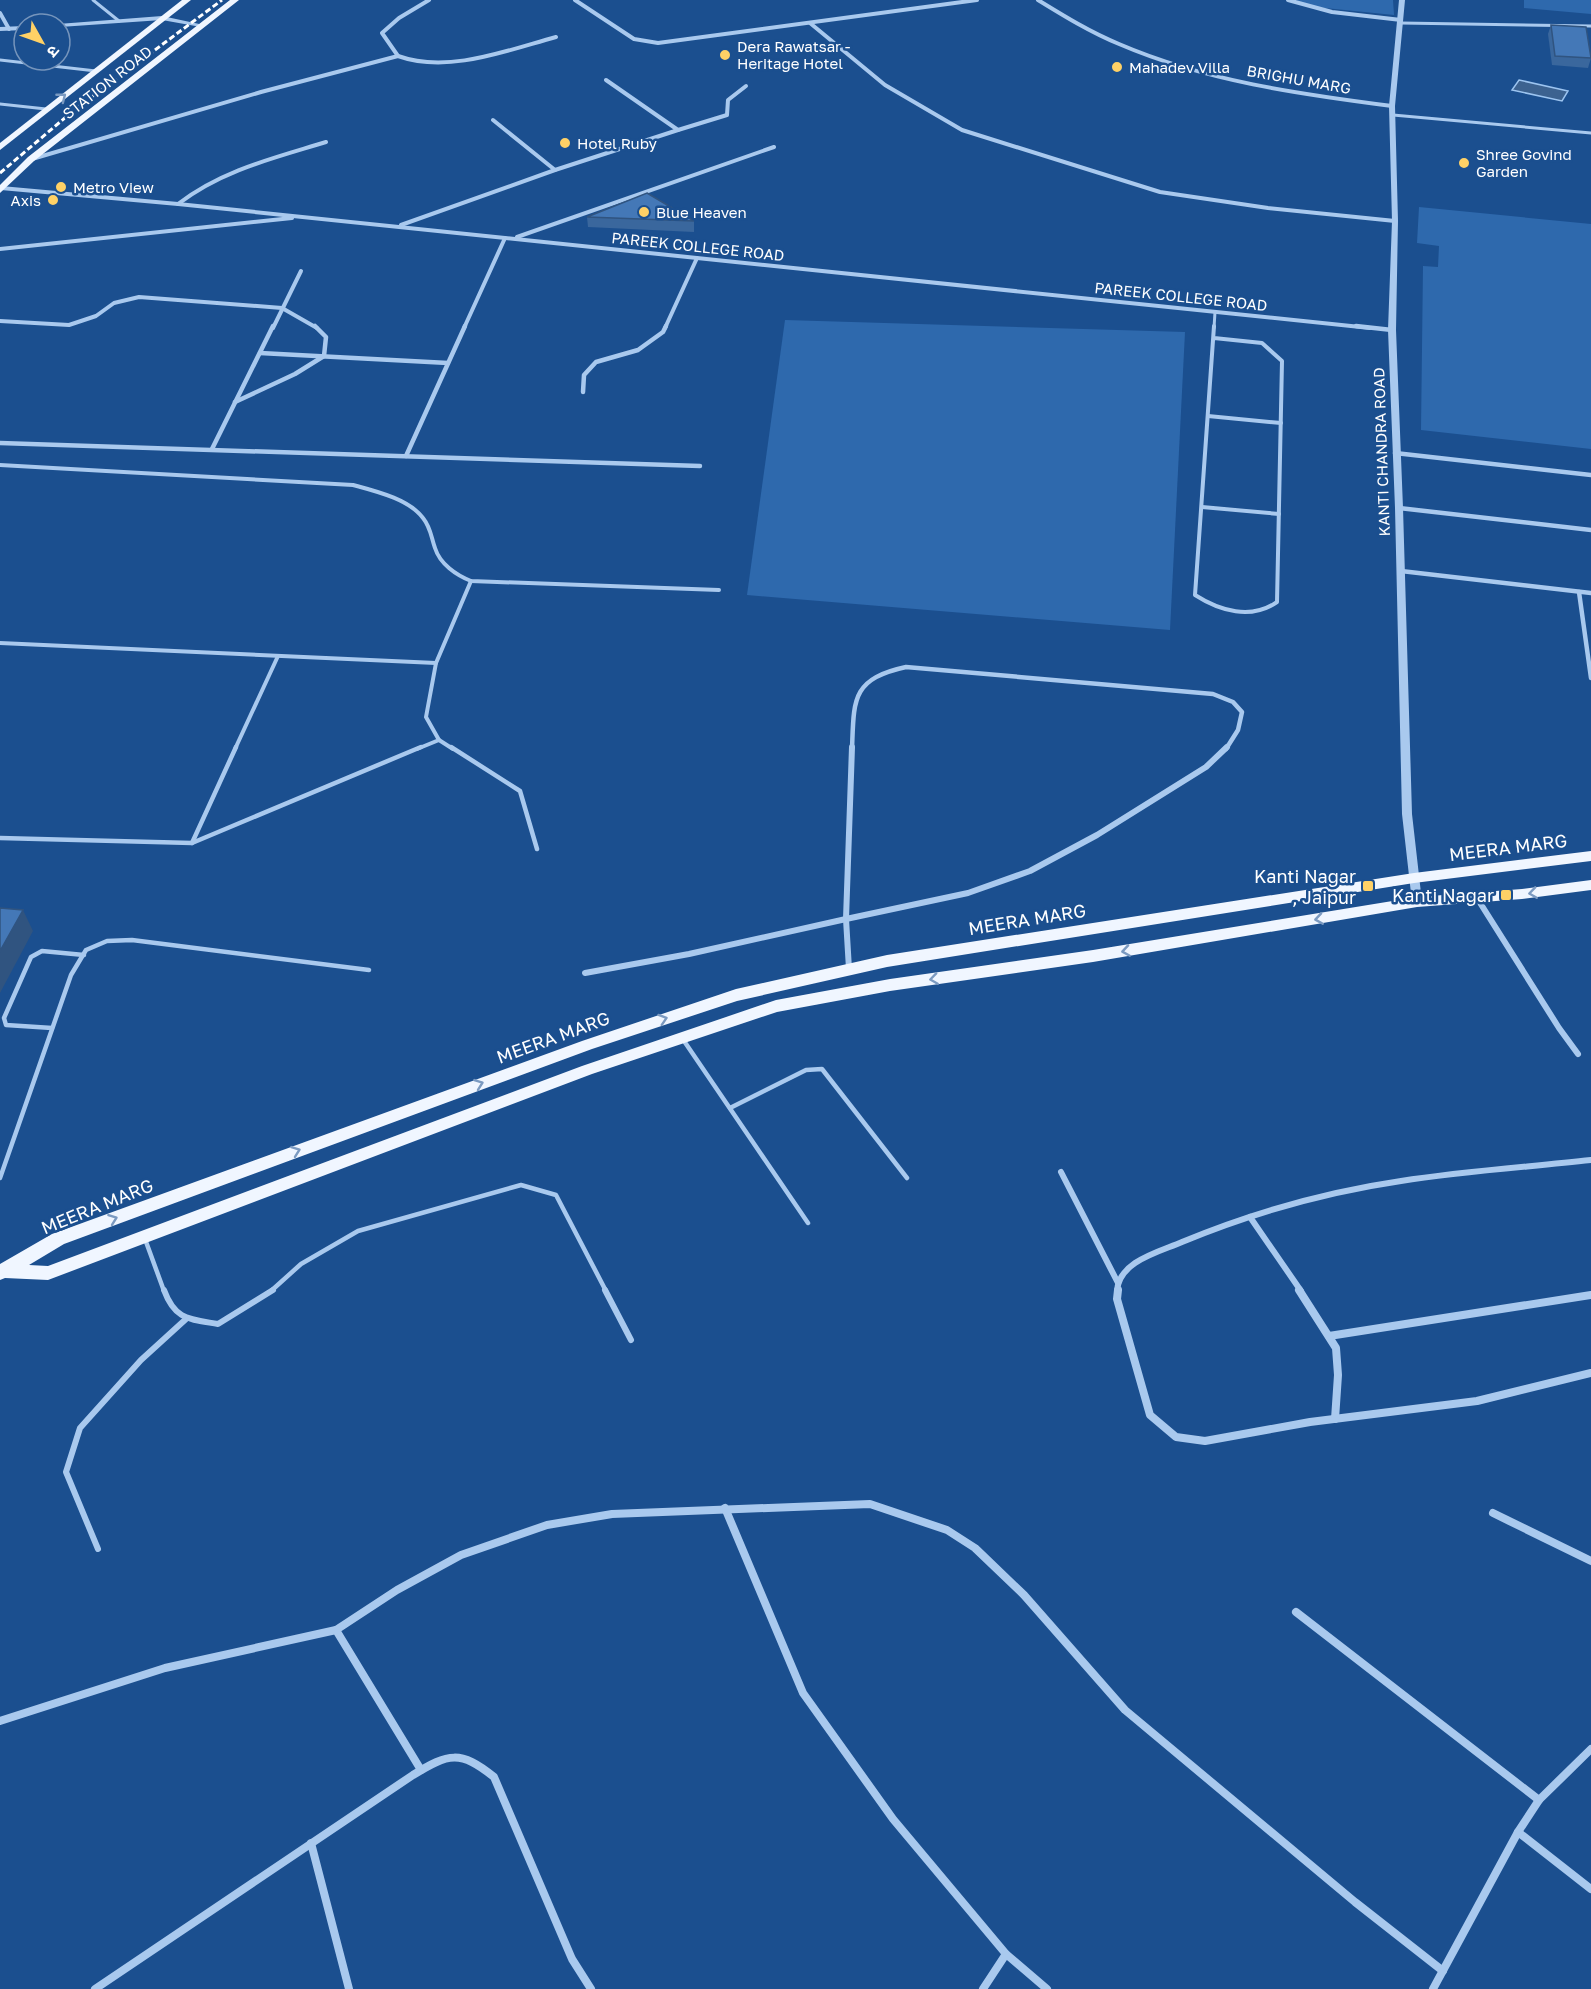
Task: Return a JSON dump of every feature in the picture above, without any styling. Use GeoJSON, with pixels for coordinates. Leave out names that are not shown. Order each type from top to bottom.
{"type":"FeatureCollection","features":[{"type":"Feature","properties":{"kind":"main road"},"geometry":{"type":"LineString","coordinates":[[0,147],[187,0]]}},
{"type":"Feature","properties":{"kind":"main road","name":"STATION ROAD"},"geometry":{"type":"LineString","coordinates":[[1,189],[31,159],[235,0]]}},
{"type":"Feature","properties":{"kind":"main road","name":"MEERA MARG"},"geometry":{"type":"LineString","coordinates":[[2,1272],[58,1239],[587,1044],[736,995],[887,961],[1414,878],[1591,856]]}},
{"type":"Feature","properties":{"kind":"main road","name":"MEERA MARG"},"geometry":{"type":"LineString","coordinates":[[2,1272],[48,1273],[587,1070],[776,1006],[844,993],[1093,956],[1417,902],[1477,898],[1591,885]]}},
{"type":"Feature","properties":{"kind":"street"},"geometry":{"type":"LineString","coordinates":[[398,56],[388,46],[382,33],[399,18],[428,0]]}},
{"type":"Feature","properties":{"kind":"street"},"geometry":{"type":"LineString","coordinates":[[575,0],[634,39],[646,43],[977,0]]}},
{"type":"Feature","properties":{"kind":"street","name":"BRIGHU MARG"},"geometry":{"type":"LineString","coordinates":[[1038,0],[1064,18],[1106,38],[1174,63],[1280,90],[1392,106]]}},
{"type":"Feature","properties":{"kind":"street"},"geometry":{"type":"LineString","coordinates":[[1288,0],[1332,12],[1401,22]]}},
{"type":"Feature","properties":{"kind":"street","name":"KANTI CHANDRA ROAD"},"geometry":{"type":"LineString","coordinates":[[1402,0],[1392,106],[1395,221],[1392,330],[1407,814],[1417,902]]}},
{"type":"Feature","properties":{"kind":"street"},"geometry":{"type":"LineString","coordinates":[[0,13],[9,29]]}},
{"type":"Feature","properties":{"kind":"street"},"geometry":{"type":"LineString","coordinates":[[72,24],[162,18],[201,25]]}},
{"type":"Feature","properties":{"kind":"street"},"geometry":{"type":"LineString","coordinates":[[810,23],[885,85],[962,130],[1160,192],[1268,208],[1395,221]]}},
{"type":"Feature","properties":{"kind":"street"},"geometry":{"type":"LineString","coordinates":[[0,29],[12,29]]}},
{"type":"Feature","properties":{"kind":"street"},"geometry":{"type":"LineString","coordinates":[[31,159],[261,92],[398,56],[427,62],[455,60],[479,57],[556,37]]}},
{"type":"Feature","properties":{"kind":"street"},"geometry":{"type":"LineString","coordinates":[[606,80],[678,130]]}},
{"type":"Feature","properties":{"kind":"street"},"geometry":{"type":"LineString","coordinates":[[398,226],[555,170],[727,115],[728,100],[746,86]]}},
{"type":"Feature","properties":{"kind":"street"},"geometry":{"type":"LineString","coordinates":[[493,120],[555,170]]}},
{"type":"Feature","properties":{"kind":"street"},"geometry":{"type":"LineString","coordinates":[[178,204],[194,189],[230,173],[327,142]]}},
{"type":"Feature","properties":{"kind":"street"},"geometry":{"type":"LineString","coordinates":[[513,239],[774,147]]}},
{"type":"Feature","properties":{"kind":"street","name":"PAREEK COLLEGE ROAD"},"geometry":{"type":"LineString","coordinates":[[1,189],[398,226],[1392,330]]}},
{"type":"Feature","properties":{"kind":"street"},"geometry":{"type":"LineString","coordinates":[[0,249],[305,217]]}},
{"type":"Feature","properties":{"kind":"street"},"geometry":{"type":"LineString","coordinates":[[406,456],[505,238]]}},
{"type":"Feature","properties":{"kind":"street"},"geometry":{"type":"LineString","coordinates":[[583,392],[584,375],[596,362],[638,350],[663,332],[697,258]]}},
{"type":"Feature","properties":{"kind":"street"},"geometry":{"type":"LineString","coordinates":[[212,448],[301,271]]}},
{"type":"Feature","properties":{"kind":"street"},"geometry":{"type":"LineString","coordinates":[[0,321],[69,325],[96,316],[114,303],[139,297],[282,308],[314,325],[326,337],[324,356]]}},
{"type":"Feature","properties":{"kind":"street"},"geometry":{"type":"LineString","coordinates":[[260,353],[448,363]]}},
{"type":"Feature","properties":{"kind":"street"},"geometry":{"type":"LineString","coordinates":[[235,402],[295,374],[324,356]]}},
{"type":"Feature","properties":{"kind":"street"},"geometry":{"type":"LineString","coordinates":[[0,443],[212,448],[700,466]]}},
{"type":"Feature","properties":{"kind":"street"},"geometry":{"type":"LineString","coordinates":[[1395,453],[1591,475]]}},
{"type":"Feature","properties":{"kind":"street"},"geometry":{"type":"LineString","coordinates":[[1399,507],[1591,530]]}},
{"type":"Feature","properties":{"kind":"street"},"geometry":{"type":"LineString","coordinates":[[1401,571],[1591,593]]}},
{"type":"Feature","properties":{"kind":"street"},"geometry":{"type":"LineString","coordinates":[[1579,592],[1591,678]]}},
{"type":"Feature","properties":{"kind":"street"},"geometry":{"type":"LineString","coordinates":[[585,973],[626,967],[846,919],[981,891],[1031,871],[1206,767],[1230,745],[1240,730],[1242,712],[1233,702],[1213,694],[906,667],[888,670],[872,678],[859,691],[854,704],[846,919],[849,969]]}},
{"type":"Feature","properties":{"kind":"street"},"geometry":{"type":"LineString","coordinates":[[1477,898],[1559,1028],[1578,1054]]}},
{"type":"Feature","properties":{"kind":"street"},"geometry":{"type":"LineString","coordinates":[[1118,1283],[1135,1262],[1224,1225],[1291,1204],[1400,1181],[1591,1160]]}},
{"type":"Feature","properties":{"kind":"street"},"geometry":{"type":"LineString","coordinates":[[1061,1172],[1118,1283],[1117,1299],[1150,1415],[1176,1437],[1205,1441],[1335,1419],[1477,1401],[1591,1373]]}},
{"type":"Feature","properties":{"kind":"street"},"geometry":{"type":"LineString","coordinates":[[1250,1217],[1336,1348],[1338,1375],[1335,1419]]}},
{"type":"Feature","properties":{"kind":"street"},"geometry":{"type":"LineString","coordinates":[[1329,1336],[1591,1295]]}},
{"type":"Feature","properties":{"kind":"street"},"geometry":{"type":"LineString","coordinates":[[0,1721],[165,1668],[336,1630],[397,1590],[461,1555],[547,1525],[612,1514],[870,1504],[947,1530],[975,1548],[1024,1595],[1125,1710],[1354,1902],[1443,1971]]}},
{"type":"Feature","properties":{"kind":"street"},"geometry":{"type":"LineString","coordinates":[[725,1508],[803,1693],[893,1819],[1006,1954],[1047,1989]]}},
{"type":"Feature","properties":{"kind":"street"},"geometry":{"type":"LineString","coordinates":[[1492,1513],[1591,1561]]}},
{"type":"Feature","properties":{"kind":"street"},"geometry":{"type":"LineString","coordinates":[[1296,1612],[1539,1800]]}},
{"type":"Feature","properties":{"kind":"street"},"geometry":{"type":"LineString","coordinates":[[336,1630],[421,1770]]}},
{"type":"Feature","properties":{"kind":"street"},"geometry":{"type":"LineString","coordinates":[[1432,1989],[1518,1833],[1539,1800],[1591,1749]]}},
{"type":"Feature","properties":{"kind":"street"},"geometry":{"type":"LineString","coordinates":[[95,1989],[421,1770],[455,1757],[472,1760],[494,1777],[572,1959],[591,1989]]}},
{"type":"Feature","properties":{"kind":"street"},"geometry":{"type":"LineString","coordinates":[[1518,1833],[1591,1889]]}},
{"type":"Feature","properties":{"kind":"street"},"geometry":{"type":"LineString","coordinates":[[311,1843],[349,1989]]}},
{"type":"Feature","properties":{"kind":"street"},"geometry":{"type":"LineString","coordinates":[[983,1989],[1006,1954]]}},
{"type":"Feature","properties":{"kind":"lane"},"geometry":{"type":"LineString","coordinates":[[93,0],[119,21]]}},
{"type":"Feature","properties":{"kind":"lane"},"geometry":{"type":"LineString","coordinates":[[1401,22],[1591,26]]}},
{"type":"Feature","properties":{"kind":"lane"},"geometry":{"type":"LineString","coordinates":[[0,60],[96,71]]}},
{"type":"Feature","properties":{"kind":"lane"},"geometry":{"type":"LineString","coordinates":[[0,104],[46,109]]}},
{"type":"Feature","properties":{"kind":"lane"},"geometry":{"type":"LineString","coordinates":[[1393,115],[1591,133]]}},
{"type":"Feature","properties":{"kind":"lane"},"geometry":{"type":"LineString","coordinates":[[1214,338],[1261,342],[1269,346],[1275,357],[1282,361],[1277,602],[1270,608],[1257,612],[1227,610],[1210,606],[1196,595],[1215,312]]}},
{"type":"Feature","properties":{"kind":"lane"},"geometry":{"type":"LineString","coordinates":[[1208,416],[1281,423]]}},
{"type":"Feature","properties":{"kind":"lane"},"geometry":{"type":"LineString","coordinates":[[0,465],[353,485],[389,494],[422,516],[432,533],[435,550],[454,574],[471,581],[719,590]]}},
{"type":"Feature","properties":{"kind":"lane"},"geometry":{"type":"LineString","coordinates":[[1202,507],[1279,514]]}},
{"type":"Feature","properties":{"kind":"lane"},"geometry":{"type":"LineString","coordinates":[[471,581],[436,663],[426,717],[439,740],[520,791],[537,849]]}},
{"type":"Feature","properties":{"kind":"lane"},"geometry":{"type":"LineString","coordinates":[[0,643],[436,663]]}},
{"type":"Feature","properties":{"kind":"lane"},"geometry":{"type":"LineString","coordinates":[[192,843],[278,656]]}},
{"type":"Feature","properties":{"kind":"lane"},"geometry":{"type":"LineString","coordinates":[[0,838],[192,843],[439,740]]}},
{"type":"Feature","properties":{"kind":"lane"},"geometry":{"type":"LineString","coordinates":[[0,1178],[71,975],[86,950],[107,941],[132,940],[369,970]]}},
{"type":"Feature","properties":{"kind":"lane"},"geometry":{"type":"LineString","coordinates":[[52,1028],[6,1025],[4,1018],[31,957],[42,951],[84,955]]}},
{"type":"Feature","properties":{"kind":"lane"},"geometry":{"type":"LineString","coordinates":[[682,1038],[808,1223]]}},
{"type":"Feature","properties":{"kind":"lane"},"geometry":{"type":"LineString","coordinates":[[730,1108],[806,1070],[822,1069],[907,1178]]}},
{"type":"Feature","properties":{"kind":"lane"},"geometry":{"type":"LineString","coordinates":[[144,1237],[170,1307],[186,1319],[218,1324],[268,1294],[300,1264],[358,1231],[521,1185],[556,1195],[631,1340]]}},
{"type":"Feature","properties":{"kind":"lane"},"geometry":{"type":"LineString","coordinates":[[98,1549],[66,1472],[80,1428],[141,1360],[186,1319]]}},
{"type":"Feature","properties":{"kind":"shaded area"},"geometry":{"type":"Polygon","coordinates":[[[1295,0],[1393,0],[1394,15],[1315,7],[1295,0]]]}},
{"type":"Feature","properties":{"kind":"shaded area"},"geometry":{"type":"Polygon","coordinates":[[[1524,0],[1591,0],[1591,14],[1524,8],[1524,0]]]}},
{"type":"Feature","properties":{"kind":"shaded area"},"geometry":{"type":"Polygon","coordinates":[[[1519,80],[1568,91],[1562,101],[1512,90],[1519,80]]]}},
{"type":"Feature","properties":{"kind":"shaded area"},"geometry":{"type":"Polygon","coordinates":[[[1419,207],[1591,224],[1591,449],[1421,430],[1423,266],[1438,267],[1439,246],[1417,243],[1419,207]]]}},
{"type":"Feature","properties":{"kind":"shaded area"},"geometry":{"type":"Polygon","coordinates":[[[785,320],[1185,332],[1170,630],[747,595],[785,320]]]}},
{"type":"Feature","properties":{"kind":"building"},"geometry":{"type":"Polygon","coordinates":[[[1551,25],[1586,27],[1591,58],[1555,56],[1551,25]]]}},
{"type":"Feature","properties":{"kind":"building"},"geometry":{"type":"Polygon","coordinates":[[[647,193],[694,221],[587,217],[647,193]]]}},
{"type":"Feature","properties":{"kind":"building"},"geometry":{"type":"Polygon","coordinates":[[[0,908],[23,910],[0,951],[0,908]]]}},
{"type":"Feature","properties":{"kind":"railway"},"geometry":{"type":"LineString","coordinates":[[0,173],[73,111],[222,0]]}},
{"type":"Feature","properties":{"kind":"place","name":"Dera Rawatsar - Heritage Hotel"},"geometry":{"type":"Point","coordinates":[725,55]}},
{"type":"Feature","properties":{"kind":"place","name":"Mahadev Villa"},"geometry":{"type":"Point","coordinates":[1117,67]}},
{"type":"Feature","properties":{"kind":"place","name":"Hotel Ruby"},"geometry":{"type":"Point","coordinates":[565,143]}},
{"type":"Feature","properties":{"kind":"place","name":"Shree Govind Garden"},"geometry":{"type":"Point","coordinates":[1464,163]}},
{"type":"Feature","properties":{"kind":"place","name":"Metro View"},"geometry":{"type":"Point","coordinates":[61,187]}},
{"type":"Feature","properties":{"kind":"place","name":"Axis"},"geometry":{"type":"Point","coordinates":[53,200]}},
{"type":"Feature","properties":{"kind":"place","name":"Blue Heaven"},"geometry":{"type":"Point","coordinates":[644,212]}},
{"type":"Feature","properties":{"kind":"place","name":"Kanti Nagar , Jaipur"},"geometry":{"type":"Point","coordinates":[1368,886]}},
{"type":"Feature","properties":{"kind":"place","name":"Kanti Nagar"},"geometry":{"type":"Point","coordinates":[1506,895]}}]}
